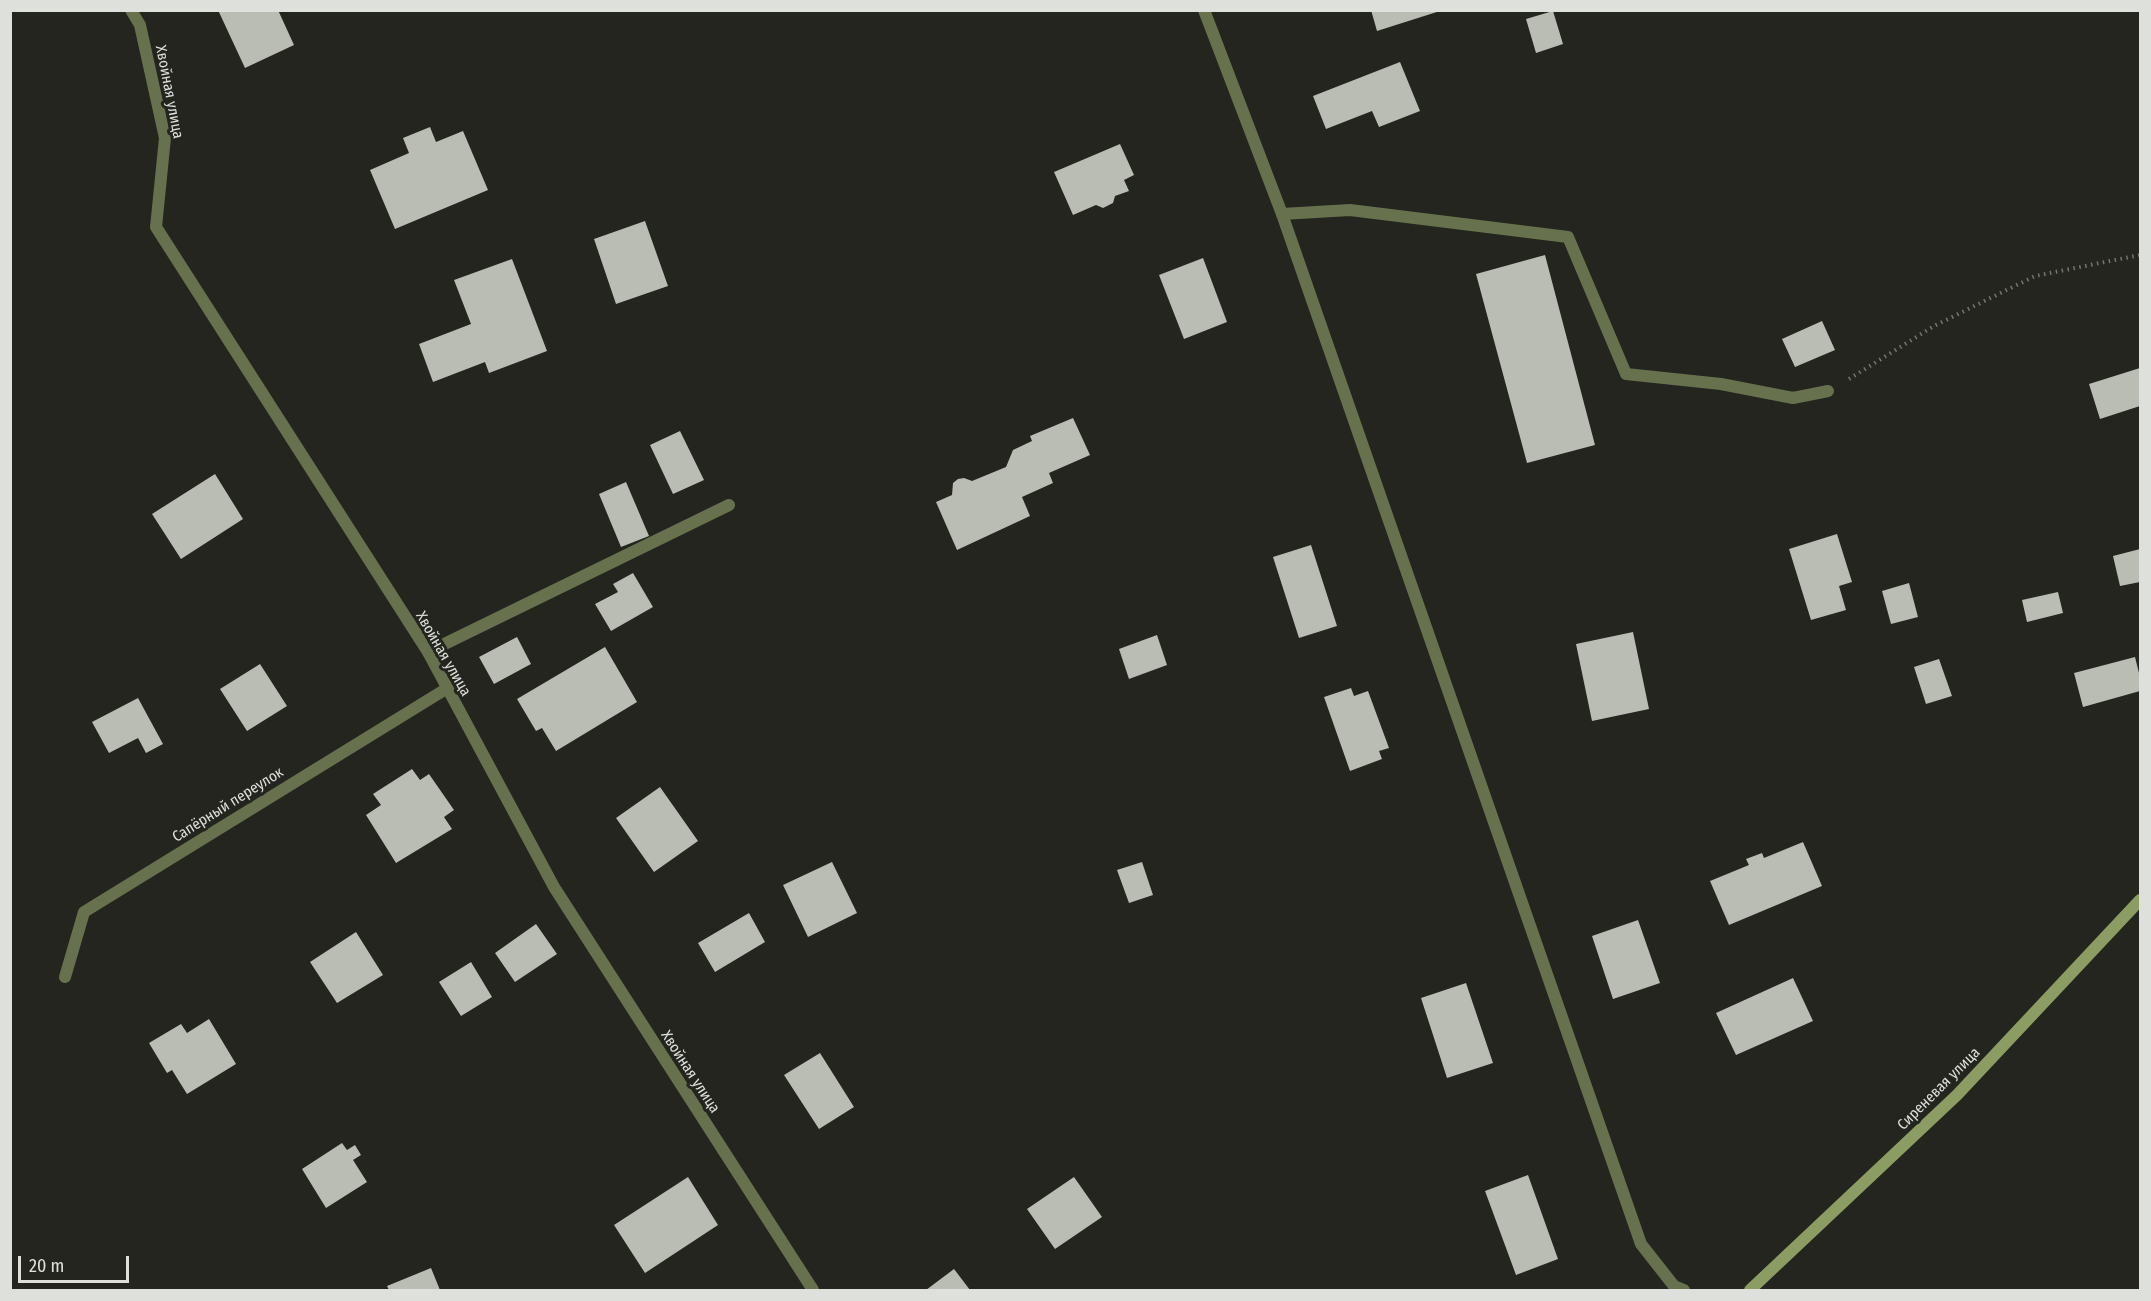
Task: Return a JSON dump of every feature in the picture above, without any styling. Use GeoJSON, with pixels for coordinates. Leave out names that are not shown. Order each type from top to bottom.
{"type":"FeatureCollection","features":[{"type":"Feature","properties":{"kind":"street","name":"Хвойная улица"},"geometry":{"type":"LineString","coordinates":[[130,10],[140,25],[165,138],[156,226],[428,652],[554,887],[813,1290]]}},
{"type":"Feature","properties":{"kind":"street"},"geometry":{"type":"LineString","coordinates":[[1204,10],[1282,214],[1641,1244],[1674,1286],[1684,1290]]}},
{"type":"Feature","properties":{"kind":"street"},"geometry":{"type":"LineString","coordinates":[[1282,214],[1350,210],[1568,237],[1626,374],[1721,384],[1793,398],[1828,392]]}},
{"type":"Feature","properties":{"kind":"street"},"geometry":{"type":"LineString","coordinates":[[428,652],[729,505]]}},
{"type":"Feature","properties":{"kind":"street","name":"Сапёрный переулок"},"geometry":{"type":"LineString","coordinates":[[65,977],[84,912],[446,689]]}},
{"type":"Feature","properties":{"kind":"street","name":"Сиреневая улица"},"geometry":{"type":"LineString","coordinates":[[1750,1290],[1957,1095],[2140,900]]}},
{"type":"Feature","properties":{"kind":"path"},"geometry":{"type":"LineString","coordinates":[[1828,392],[1934,326],[2035,276],[2140,255]]}},
{"type":"Feature","properties":{"kind":"building"},"geometry":{"type":"Polygon","coordinates":[[[218,10],[278,10],[294,45],[245,68],[218,10]]]}},
{"type":"Feature","properties":{"kind":"building"},"geometry":{"type":"Polygon","coordinates":[[[1371,10],[1440,10],[1440,11],[1377,31],[1371,10]]]}},
{"type":"Feature","properties":{"kind":"building"},"geometry":{"type":"Polygon","coordinates":[[[1553,11],[1563,44],[1536,53],[1526,19],[1553,11]]]}},
{"type":"Feature","properties":{"kind":"building"},"geometry":{"type":"Polygon","coordinates":[[[1400,62],[1420,111],[1379,127],[1372,111],[1326,129],[1313,96],[1400,62]]]}},
{"type":"Feature","properties":{"kind":"building"},"geometry":{"type":"Polygon","coordinates":[[[430,127],[436,142],[463,131],[488,190],[395,229],[370,170],[409,153],[403,138],[430,127]]]}},
{"type":"Feature","properties":{"kind":"building"},"geometry":{"type":"Polygon","coordinates":[[[1120,144],[1134,175],[1124,180],[1129,191],[1115,196],[1113,203],[1103,208],[1096,205],[1073,215],[1054,172],[1120,144]]]}},
{"type":"Feature","properties":{"kind":"building"},"geometry":{"type":"Polygon","coordinates":[[[645,221],[668,286],[616,304],[594,239],[645,221]]]}},
{"type":"Feature","properties":{"kind":"building"},"geometry":{"type":"Polygon","coordinates":[[[1545,255],[1595,445],[1527,463],[1476,274],[1545,255]]]}},
{"type":"Feature","properties":{"kind":"building"},"geometry":{"type":"Polygon","coordinates":[[[1203,258],[1227,322],[1184,339],[1159,275],[1203,258]]]}},
{"type":"Feature","properties":{"kind":"building"},"geometry":{"type":"Polygon","coordinates":[[[512,259],[547,351],[489,373],[485,362],[433,382],[419,344],[471,324],[454,280],[512,259]]]}},
{"type":"Feature","properties":{"kind":"building"},"geometry":{"type":"Polygon","coordinates":[[[1822,321],[1835,350],[1795,367],[1782,339],[1822,321]]]}},
{"type":"Feature","properties":{"kind":"building"},"geometry":{"type":"Polygon","coordinates":[[[2140,368],[2140,406],[2100,419],[2089,384],[2140,368]]]}},
{"type":"Feature","properties":{"kind":"building"},"geometry":{"type":"Polygon","coordinates":[[[1073,418],[1090,455],[1049,473],[1053,483],[1022,497],[1030,516],[957,550],[936,502],[952,495],[953,483],[958,479],[964,478],[972,481],[1006,467],[1013,450],[1032,441],[1030,436],[1073,418]]]}},
{"type":"Feature","properties":{"kind":"building"},"geometry":{"type":"Polygon","coordinates":[[[680,431],[704,480],[673,494],[650,445],[680,431]]]}},
{"type":"Feature","properties":{"kind":"building"},"geometry":{"type":"Polygon","coordinates":[[[215,474],[243,519],[181,559],[152,514],[215,474]]]}},
{"type":"Feature","properties":{"kind":"building"},"geometry":{"type":"Polygon","coordinates":[[[626,482],[649,536],[621,547],[599,494],[626,482]]]}},
{"type":"Feature","properties":{"kind":"building"},"geometry":{"type":"Polygon","coordinates":[[[1837,534],[1852,582],[1839,586],[1846,610],[1811,620],[1789,549],[1837,534]]]}},
{"type":"Feature","properties":{"kind":"building"},"geometry":{"type":"Polygon","coordinates":[[[1311,545],[1337,626],[1299,638],[1273,557],[1311,545]]]}},
{"type":"Feature","properties":{"kind":"building"},"geometry":{"type":"Polygon","coordinates":[[[2140,549],[2140,582],[2120,586],[2113,556],[2140,549]]]}},
{"type":"Feature","properties":{"kind":"building"},"geometry":{"type":"Polygon","coordinates":[[[633,573],[653,607],[611,631],[595,604],[618,592],[613,584],[633,573]]]}},
{"type":"Feature","properties":{"kind":"building"},"geometry":{"type":"Polygon","coordinates":[[[1909,583],[1918,617],[1891,624],[1882,591],[1909,583]]]}},
{"type":"Feature","properties":{"kind":"building"},"geometry":{"type":"Polygon","coordinates":[[[2058,592],[2063,613],[2027,622],[2022,600],[2058,592]]]}},
{"type":"Feature","properties":{"kind":"building"},"geometry":{"type":"Polygon","coordinates":[[[1633,632],[1649,709],[1592,721],[1576,644],[1633,632]]]}},
{"type":"Feature","properties":{"kind":"building"},"geometry":{"type":"Polygon","coordinates":[[[1157,635],[1167,665],[1129,679],[1119,649],[1157,635]]]}},
{"type":"Feature","properties":{"kind":"building"},"geometry":{"type":"Polygon","coordinates":[[[517,637],[531,664],[494,684],[479,657],[517,637]]]}},
{"type":"Feature","properties":{"kind":"building"},"geometry":{"type":"Polygon","coordinates":[[[605,647],[637,702],[556,751],[542,728],[536,731],[517,699],[605,647]]]}},
{"type":"Feature","properties":{"kind":"building"},"geometry":{"type":"Polygon","coordinates":[[[2135,657],[2140,677],[2140,691],[2083,707],[2074,673],[2135,657]]]}},
{"type":"Feature","properties":{"kind":"building"},"geometry":{"type":"Polygon","coordinates":[[[1939,659],[1952,696],[1926,704],[1914,667],[1939,659]]]}},
{"type":"Feature","properties":{"kind":"building"},"geometry":{"type":"Polygon","coordinates":[[[260,664],[287,706],[247,731],[220,689],[260,664]]]}},
{"type":"Feature","properties":{"kind":"building"},"geometry":{"type":"Polygon","coordinates":[[[1351,688],[1354,696],[1368,691],[1389,748],[1379,751],[1382,759],[1350,771],[1324,697],[1351,688]]]}},
{"type":"Feature","properties":{"kind":"building"},"geometry":{"type":"Polygon","coordinates":[[[138,698],[163,744],[146,753],[138,738],[109,753],[92,722],[138,698]]]}},
{"type":"Feature","properties":{"kind":"building"},"geometry":{"type":"Polygon","coordinates":[[[412,769],[420,780],[429,774],[454,810],[444,817],[452,829],[396,863],[366,815],[381,805],[373,794],[412,769]]]}},
{"type":"Feature","properties":{"kind":"building"},"geometry":{"type":"Polygon","coordinates":[[[660,787],[698,841],[654,872],[616,818],[660,787]]]}},
{"type":"Feature","properties":{"kind":"building"},"geometry":{"type":"Polygon","coordinates":[[[1803,842],[1822,886],[1729,925],[1710,881],[1749,865],[1746,859],[1762,853],[1764,858],[1803,842]]]}},
{"type":"Feature","properties":{"kind":"building"},"geometry":{"type":"Polygon","coordinates":[[[832,862],[857,913],[808,937],[783,885],[832,862]]]}},
{"type":"Feature","properties":{"kind":"building"},"geometry":{"type":"Polygon","coordinates":[[[1142,862],[1153,895],[1129,903],[1117,870],[1142,862]]]}},
{"type":"Feature","properties":{"kind":"building"},"geometry":{"type":"Polygon","coordinates":[[[749,913],[765,942],[715,972],[698,943],[749,913]]]}},
{"type":"Feature","properties":{"kind":"building"},"geometry":{"type":"Polygon","coordinates":[[[1638,920],[1660,983],[1613,999],[1592,936],[1638,920]]]}},
{"type":"Feature","properties":{"kind":"building"},"geometry":{"type":"Polygon","coordinates":[[[536,924],[557,954],[515,982],[495,953],[536,924]]]}},
{"type":"Feature","properties":{"kind":"building"},"geometry":{"type":"Polygon","coordinates":[[[356,932],[383,975],[337,1003],[310,962],[356,932]]]}},
{"type":"Feature","properties":{"kind":"building"},"geometry":{"type":"Polygon","coordinates":[[[471,962],[492,997],[461,1016],[439,982],[471,962]]]}},
{"type":"Feature","properties":{"kind":"building"},"geometry":{"type":"Polygon","coordinates":[[[1793,978],[1813,1021],[1736,1055],[1716,1013],[1793,978]]]}},
{"type":"Feature","properties":{"kind":"building"},"geometry":{"type":"Polygon","coordinates":[[[1466,983],[1493,1063],[1447,1078],[1421,998],[1466,983]]]}},
{"type":"Feature","properties":{"kind":"building"},"geometry":{"type":"Polygon","coordinates":[[[209,1019],[236,1064],[187,1094],[172,1070],[167,1073],[149,1043],[181,1024],[187,1033],[209,1019]]]}},
{"type":"Feature","properties":{"kind":"building"},"geometry":{"type":"Polygon","coordinates":[[[820,1053],[854,1107],[819,1129],[784,1075],[820,1053]]]}},
{"type":"Feature","properties":{"kind":"building"},"geometry":{"type":"Polygon","coordinates":[[[342,1143],[347,1150],[355,1145],[361,1155],[353,1160],[367,1182],[326,1208],[302,1169],[342,1143]]]}},
{"type":"Feature","properties":{"kind":"building"},"geometry":{"type":"Polygon","coordinates":[[[1528,1175],[1558,1259],[1516,1275],[1485,1191],[1528,1175]]]}},
{"type":"Feature","properties":{"kind":"building"},"geometry":{"type":"Polygon","coordinates":[[[688,1177],[718,1225],[645,1273],[614,1225],[688,1177]]]}},
{"type":"Feature","properties":{"kind":"building"},"geometry":{"type":"Polygon","coordinates":[[[1074,1177],[1102,1217],[1055,1249],[1027,1209],[1074,1177]]]}},
{"type":"Feature","properties":{"kind":"building"},"geometry":{"type":"Polygon","coordinates":[[[431,1268],[440,1290],[389,1290],[387,1286],[431,1268]]]}},
{"type":"Feature","properties":{"kind":"building"},"geometry":{"type":"Polygon","coordinates":[[[954,1269],[970,1290],[926,1290],[954,1269]]]}}]}
